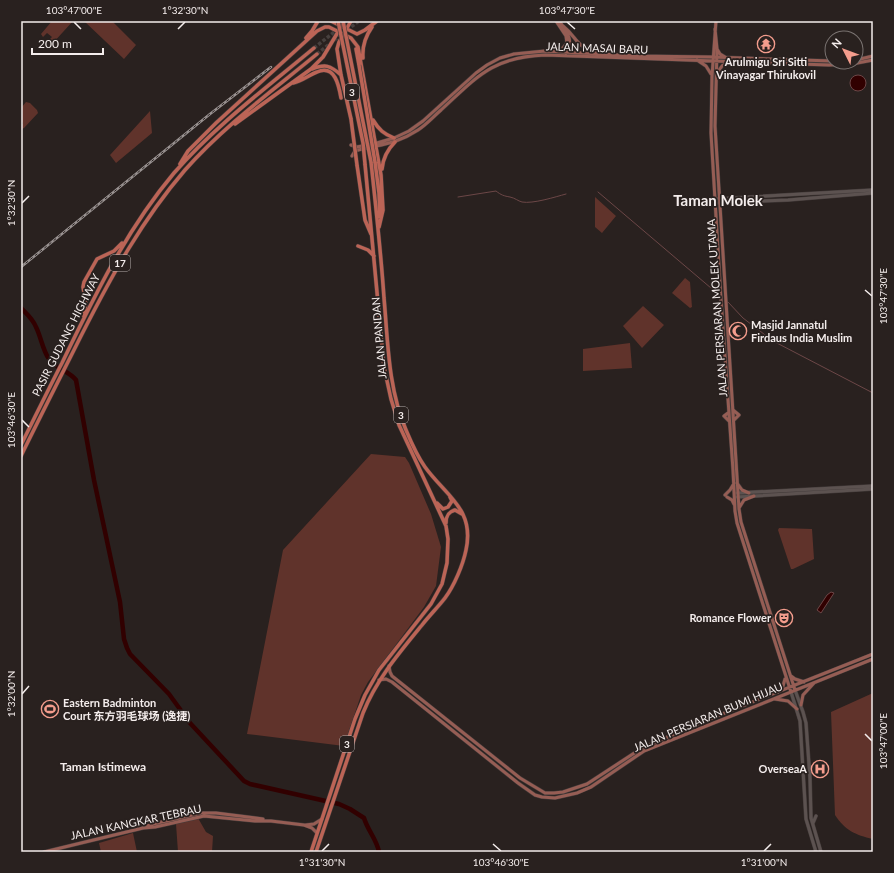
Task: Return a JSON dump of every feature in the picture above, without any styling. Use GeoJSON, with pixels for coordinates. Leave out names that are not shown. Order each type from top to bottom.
{"type":"FeatureCollection","features":[{"type":"Feature","properties":{"kind":"highway"},"geometry":{"type":"LineString","coordinates":[[275,69],[308,36],[318,21]]}},
{"type":"Feature","properties":{"kind":"highway"},"geometry":{"type":"LineString","coordinates":[[331,21],[357,34],[360,34],[376,22]]}},
{"type":"Feature","properties":{"kind":"highway","name":"JALAN PANDAN"},"geometry":{"type":"LineString","coordinates":[[322,818],[356,716],[370,685],[379,670],[427,611],[439,590],[446,571],[448,554],[446,526],[399,425],[391,399],[384,367],[363,143],[338,21]]}},
{"type":"Feature","properties":{"kind":"highway"},"geometry":{"type":"LineString","coordinates":[[222,134],[311,69],[323,57],[344,21]]}},
{"type":"Feature","properties":{"kind":"highway","name":"JALAN PANDAN"},"geometry":{"type":"LineString","coordinates":[[344,21],[373,162],[390,370],[394,393],[406,430],[417,452],[428,471],[459,506],[465,519],[468,538],[466,551],[446,597],[389,666]]}},
{"type":"Feature","properties":{"kind":"highway"},"geometry":{"type":"LineString","coordinates":[[351,21],[339,42],[337,49],[341,75],[351,118],[365,220],[373,238]]}},
{"type":"Feature","properties":{"kind":"highway"},"geometry":{"type":"LineString","coordinates":[[373,162],[361,66],[366,36],[376,22]]}},
{"type":"Feature","properties":{"kind":"highway"},"geometry":{"type":"LineString","coordinates":[[174,173],[188,151],[202,136],[322,28],[330,27],[344,34],[356,44],[372,118],[381,173],[383,210],[378,230]]}},
{"type":"Feature","properties":{"kind":"highway","name":"PASIR GUDANG HIGHWAY"},"geometry":{"type":"LineString","coordinates":[[21,445],[75,336],[127,237],[149,204],[174,173],[216,129],[314,48]]}},
{"type":"Feature","properties":{"kind":"highway","name":"PASIR GUDANG HIGHWAY"},"geometry":{"type":"LineString","coordinates":[[21,456],[107,286],[144,223],[185,170],[242,115],[317,54]]}},
{"type":"Feature","properties":{"kind":"highway"},"geometry":{"type":"LineString","coordinates":[[311,69],[323,65],[332,68],[341,75]]}},
{"type":"Feature","properties":{"kind":"highway"},"geometry":{"type":"LineString","coordinates":[[290,84],[318,71],[328,71],[333,74],[337,80],[341,98]]}},
{"type":"Feature","properties":{"kind":"highway"},"geometry":{"type":"LineString","coordinates":[[372,118],[382,133],[394,138]]}},
{"type":"Feature","properties":{"kind":"highway"},"geometry":{"type":"LineString","coordinates":[[381,173],[384,156],[395,142]]}},
{"type":"Feature","properties":{"kind":"highway"},"geometry":{"type":"LineString","coordinates":[[75,336],[86,308],[82,287],[84,282],[97,259],[114,251],[127,237]]}},
{"type":"Feature","properties":{"kind":"highway"},"geometry":{"type":"LineString","coordinates":[[358,246],[368,250],[374,256]]}},
{"type":"Feature","properties":{"kind":"highway"},"geometry":{"type":"LineString","coordinates":[[432,496],[441,507],[447,508],[451,505],[452,501],[446,491]]}},
{"type":"Feature","properties":{"kind":"highway"},"geometry":{"type":"LineString","coordinates":[[446,526],[447,517],[450,512],[456,510],[465,519]]}},
{"type":"Feature","properties":{"kind":"highway","name":"3"},"geometry":{"type":"LineString","coordinates":[[316,852],[332,809],[363,713],[369,698],[389,666]]}},
{"type":"Feature","properties":{"kind":"highway","name":"3"},"geometry":{"type":"LineString","coordinates":[[311,852],[322,818]]}},
{"type":"Feature","properties":{"kind":"main road"},"geometry":{"type":"LineString","coordinates":[[558,21],[581,46],[588,50],[607,54]]}},
{"type":"Feature","properties":{"kind":"main road"},"geometry":{"type":"LineString","coordinates":[[545,51],[559,50],[567,43],[566,36],[558,21]]}},
{"type":"Feature","properties":{"kind":"main road","name":"JALAN PERSIARAN MOLEK UTAMA"},"geometry":{"type":"LineString","coordinates":[[716,21],[716,29],[714,34],[715,59],[711,133],[729,416],[735,481]]}},
{"type":"Feature","properties":{"kind":"main road"},"geometry":{"type":"LineString","coordinates":[[563,26],[571,43],[566,54]]}},
{"type":"Feature","properties":{"kind":"main road"},"geometry":{"type":"LineString","coordinates":[[697,60],[706,66],[714,76],[729,59],[715,48],[710,54],[703,57]]}},
{"type":"Feature","properties":{"kind":"main road","name":"JALAN MASAI BARU"},"geometry":{"type":"LineString","coordinates":[[352,156],[355,151],[377,145],[409,131],[423,121],[476,73],[500,58],[514,54],[545,51],[566,54],[644,59],[824,61]]}},
{"type":"Feature","properties":{"kind":"main road","name":"JALAN MASAI BARU"},"geometry":{"type":"LineString","coordinates":[[351,146],[357,148],[395,142],[411,134],[425,125],[490,68],[511,59],[530,56],[566,54],[607,54],[703,57],[715,59]]}},
{"type":"Feature","properties":{"kind":"main road","name":"JALAN MASAI BARU"},"geometry":{"type":"LineString","coordinates":[[729,59],[829,65],[852,64],[873,60]]}},
{"type":"Feature","properties":{"kind":"main road","name":"JALAN PERSIARAN MOLEK UTAMA"},"geometry":{"type":"LineString","coordinates":[[714,76],[715,126],[734,415],[735,481]]}},
{"type":"Feature","properties":{"kind":"main road"},"geometry":{"type":"LineString","coordinates":[[715,199],[873,192]]}},
{"type":"Feature","properties":{"kind":"main road"},"geometry":{"type":"LineString","coordinates":[[715,203],[788,200],[873,192]]}},
{"type":"Feature","properties":{"kind":"main road"},"geometry":{"type":"LineString","coordinates":[[729,416],[733,410],[739,415],[734,420]]}},
{"type":"Feature","properties":{"kind":"main road"},"geometry":{"type":"LineString","coordinates":[[729,411],[724,416],[730,422],[734,415]]}},
{"type":"Feature","properties":{"kind":"main road"},"geometry":{"type":"LineString","coordinates":[[735,481],[742,490],[749,493]]}},
{"type":"Feature","properties":{"kind":"main road"},"geometry":{"type":"LineString","coordinates":[[735,481],[741,522],[790,675],[804,712],[807,731],[811,818],[821,852]]}},
{"type":"Feature","properties":{"kind":"main road"},"geometry":{"type":"LineString","coordinates":[[735,481],[726,496],[732,500],[734,506],[737,522],[789,688],[797,709],[802,731],[806,819],[816,852]]}},
{"type":"Feature","properties":{"kind":"main road"},"geometry":{"type":"LineString","coordinates":[[736,495],[873,486]]}},
{"type":"Feature","properties":{"kind":"main road"},"geometry":{"type":"LineString","coordinates":[[736,495],[754,496],[873,490]]}},
{"type":"Feature","properties":{"kind":"main road"},"geometry":{"type":"LineString","coordinates":[[734,506],[736,495]]}},
{"type":"Feature","properties":{"kind":"main road"},"geometry":{"type":"LineString","coordinates":[[739,509],[744,500],[754,496]]}},
{"type":"Feature","properties":{"kind":"main road","name":"JALAN PERSIARAN BUMI HIJAU"},"geometry":{"type":"LineString","coordinates":[[389,666],[392,676],[520,778],[545,792],[554,793],[563,792],[587,784],[642,748],[702,722],[873,654]]}},
{"type":"Feature","properties":{"kind":"main road","name":"JALAN PERSIARAN BUMI HIJAU"},"geometry":{"type":"LineString","coordinates":[[379,680],[389,680],[518,784],[535,795],[555,798],[564,797],[588,788],[642,752],[873,659]]}},
{"type":"Feature","properties":{"kind":"main road"},"geometry":{"type":"LineString","coordinates":[[790,675],[794,679],[805,682]]}},
{"type":"Feature","properties":{"kind":"main road"},"geometry":{"type":"LineString","coordinates":[[777,693],[783,686],[786,678]]}},
{"type":"Feature","properties":{"kind":"main road"},"geometry":{"type":"LineString","coordinates":[[801,705],[803,695],[815,682]]}},
{"type":"Feature","properties":{"kind":"main road"},"geometry":{"type":"LineString","coordinates":[[418,703],[422,699]]}},
{"type":"Feature","properties":{"kind":"main road"},"geometry":{"type":"LineString","coordinates":[[774,699],[788,701],[797,709]]}},
{"type":"Feature","properties":{"kind":"main road"},"geometry":{"type":"LineString","coordinates":[[693,731],[702,726],[702,722],[704,725],[717,722]]}},
{"type":"Feature","properties":{"kind":"main road"},"geometry":{"type":"LineString","coordinates":[[811,808],[816,815],[813,825]]}},
{"type":"Feature","properties":{"kind":"main road","name":"JALAN KANGKAR TEBRAU"},"geometry":{"type":"LineString","coordinates":[[44,852],[143,828],[155,827],[202,814],[255,821],[271,821],[304,825],[314,824],[322,818]]}},
{"type":"Feature","properties":{"kind":"main road","name":"JALAN KANGKAR TEBRAU"},"geometry":{"type":"LineString","coordinates":[[304,825],[312,828],[317,834]]}},
{"type":"Feature","properties":{"kind":"shaded area"},"geometry":{"type":"Polygon","coordinates":[[[52,21],[73,21],[51,44],[48,41],[52,37],[47,33],[43,37],[41,34],[52,21]]]}},
{"type":"Feature","properties":{"kind":"shaded area"},"geometry":{"type":"Polygon","coordinates":[[[84,21],[112,21],[136,45],[124,59],[84,21]]]}},
{"type":"Feature","properties":{"kind":"shaded area"},"geometry":{"type":"Polygon","coordinates":[[[858,75],[864,77],[866,83],[864,89],[858,91],[852,89],[850,83],[852,77],[858,75]]]}},
{"type":"Feature","properties":{"kind":"shaded area"},"geometry":{"type":"Polygon","coordinates":[[[26,102],[30,103],[38,113],[22,129],[21,126],[23,123],[21,121],[21,108],[26,102]]]}},
{"type":"Feature","properties":{"kind":"shaded area"},"geometry":{"type":"Polygon","coordinates":[[[150,111],[152,133],[116,163],[110,155],[150,111]]]}},
{"type":"Feature","properties":{"kind":"shaded area"},"geometry":{"type":"Polygon","coordinates":[[[595,197],[616,216],[602,233],[595,227],[595,197]]]}},
{"type":"Feature","properties":{"kind":"shaded area"},"geometry":{"type":"Polygon","coordinates":[[[685,278],[690,282],[692,307],[690,308],[672,293],[685,278]]]}},
{"type":"Feature","properties":{"kind":"shaded area"},"geometry":{"type":"Polygon","coordinates":[[[643,306],[664,325],[642,348],[623,326],[643,306]]]}},
{"type":"Feature","properties":{"kind":"shaded area"},"geometry":{"type":"Polygon","coordinates":[[[630,343],[632,368],[583,371],[583,349],[630,343]]]}},
{"type":"Feature","properties":{"kind":"shaded area"},"geometry":{"type":"Polygon","coordinates":[[[371,454],[405,457],[409,463],[431,514],[441,547],[436,586],[424,607],[368,682],[361,695],[344,746],[247,734],[283,550],[371,454]]]}},
{"type":"Feature","properties":{"kind":"shaded area"},"geometry":{"type":"Polygon","coordinates":[[[779,528],[812,529],[814,559],[791,569],[778,530],[779,528]]]}},
{"type":"Feature","properties":{"kind":"shaded area"},"geometry":{"type":"Polygon","coordinates":[[[831,592],[834,593],[821,613],[817,610],[827,595],[831,592]]]}},
{"type":"Feature","properties":{"kind":"shaded area"},"geometry":{"type":"Polygon","coordinates":[[[873,693],[873,839],[861,836],[851,831],[843,825],[835,815],[831,712],[873,693]]]}},
{"type":"Feature","properties":{"kind":"shaded area"},"geometry":{"type":"Polygon","coordinates":[[[198,818],[206,832],[213,836],[212,852],[178,852],[176,824],[198,818]]]}},
{"type":"Feature","properties":{"kind":"shaded area"},"geometry":{"type":"Polygon","coordinates":[[[133,833],[137,852],[101,852],[99,843],[133,833]]]}},
{"type":"Feature","properties":{"kind":"waterway"},"geometry":{"type":"LineString","coordinates":[[458,197],[496,191],[522,202],[532,202],[566,194]]}},
{"type":"Feature","properties":{"kind":"waterway"},"geometry":{"type":"LineString","coordinates":[[598,192],[718,294]]}},
{"type":"Feature","properties":{"kind":"waterway"},"geometry":{"type":"LineString","coordinates":[[728,302],[743,318],[773,341],[873,393]]}},
{"type":"Feature","properties":{"kind":"waterway"},"geometry":{"type":"LineString","coordinates":[[21,308],[35,324],[49,359],[76,380],[94,480],[120,602],[124,639],[130,654],[169,694],[190,723],[244,781],[250,784],[339,804],[350,809],[364,818],[379,852]]}},
{"type":"Feature","properties":{"kind":"tunnel"},"geometry":{"type":"LineString","coordinates":[[347,30],[359,21]]}},
{"type":"Feature","properties":{"kind":"tunnel"},"geometry":{"type":"LineString","coordinates":[[314,48],[338,29]]}},
{"type":"Feature","properties":{"kind":"tunnel"},"geometry":{"type":"LineString","coordinates":[[317,54],[342,34]]}},
{"type":"Feature","properties":{"kind":"railway"},"geometry":{"type":"LineString","coordinates":[[21,267],[210,114],[271,67]]}},
{"type":"Feature","properties":{"kind":"place","name":"Arulmigu Sri Sitti Vinayagar Thirukovil"},"geometry":{"type":"Point","coordinates":[766,44]}},
{"type":"Feature","properties":{"kind":"place","name":"Masjid Jannatul Firdaus India Muslim"},"geometry":{"type":"Point","coordinates":[738,331]}},
{"type":"Feature","properties":{"kind":"place","name":"Romance Flower"},"geometry":{"type":"Point","coordinates":[784,618]}},
{"type":"Feature","properties":{"kind":"place","name":"Eastern Badminton Court 东方羽毛球场 (逸捷)"},"geometry":{"type":"Point","coordinates":[50,709]}},
{"type":"Feature","properties":{"kind":"place","name":"OverseaA"},"geometry":{"type":"Point","coordinates":[820,769]}},
{"type":"Feature","properties":{"kind":"district","name":"Taman Molek"},"geometry":{"type":"Point","coordinates":[718,201]}},
{"type":"Feature","properties":{"kind":"district","name":"Taman Istimewa"},"geometry":{"type":"Point","coordinates":[103,767]}}]}
